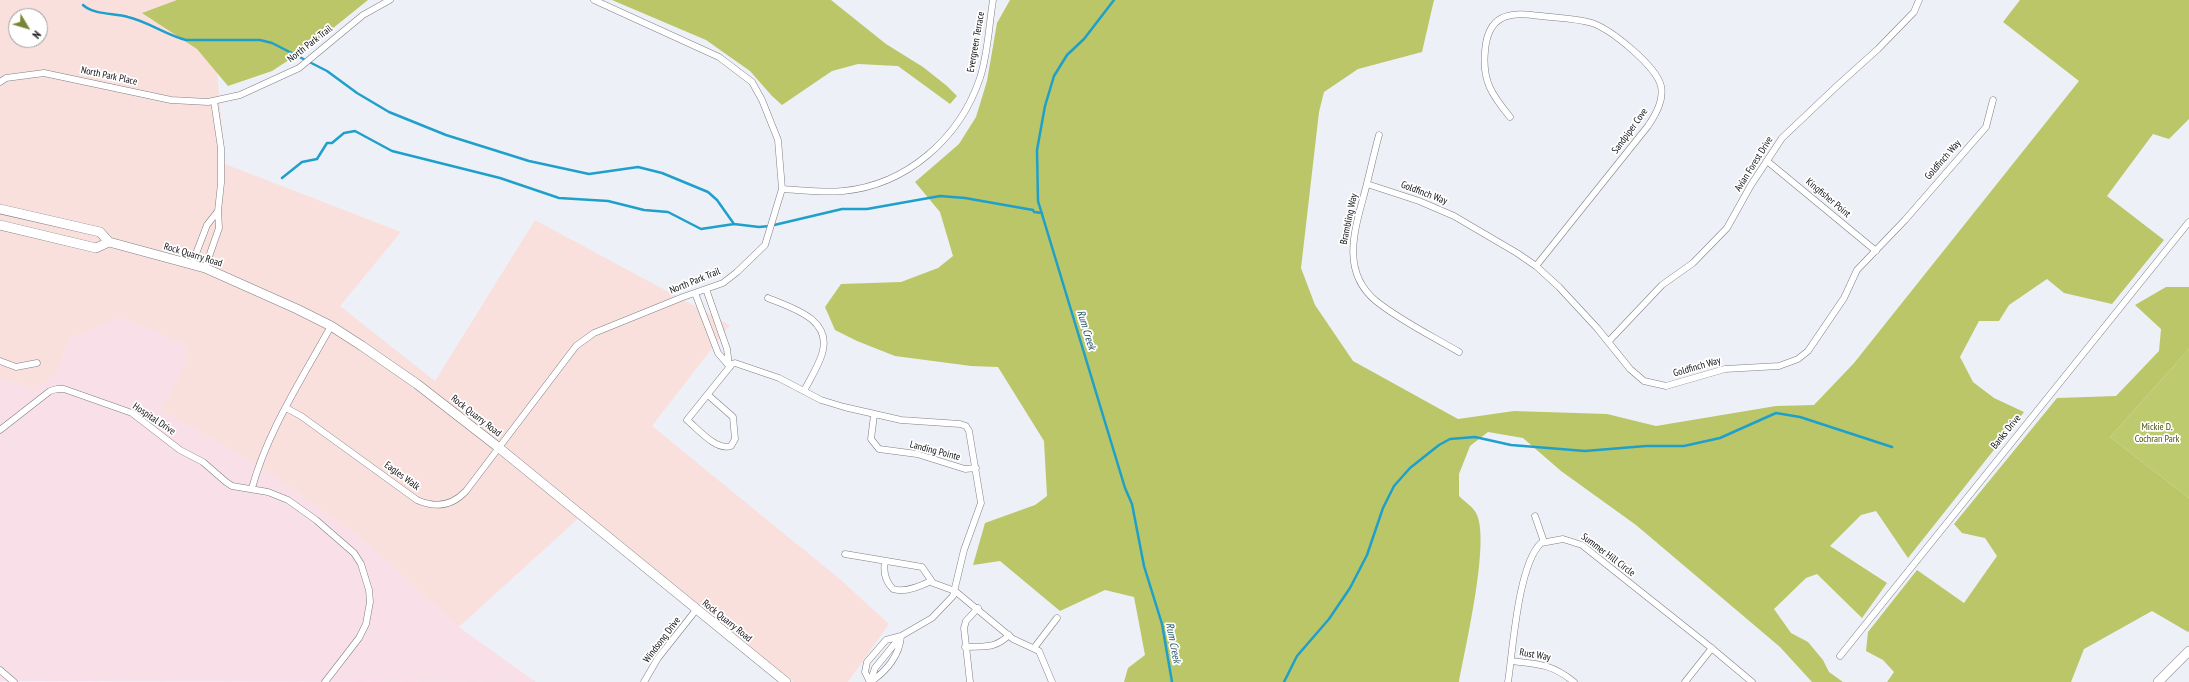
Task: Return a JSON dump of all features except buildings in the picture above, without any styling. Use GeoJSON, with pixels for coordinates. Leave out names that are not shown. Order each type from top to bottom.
{"type":"FeatureCollection","features":[{"type":"Feature","properties":{"kind":"street","name":"North Park Trail"},"geometry":{"type":"LineString","coordinates":[[214,101],[240,95],[299,68],[363,16],[390,0]]}},
{"type":"Feature","properties":{"kind":"street","name":"North Park Trail"},"geometry":{"type":"LineString","coordinates":[[498,447],[529,409],[576,346],[594,333],[723,283],[738,272],[765,245],[782,189],[778,140],[762,100],[752,82],[719,57],[594,0]]}},
{"type":"Feature","properties":{"kind":"street","name":"Evergreen Terrace"},"geometry":{"type":"LineString","coordinates":[[782,189],[842,191],[865,187],[888,180],[906,171],[938,147],[963,117],[981,76],[993,0]]}},
{"type":"Feature","properties":{"kind":"street","name":"Avian Forest Drive"},"geometry":{"type":"LineString","coordinates":[[1609,341],[1662,285],[1692,263],[1727,228],[1782,138],[1878,49],[1914,12],[1919,0]]}},
{"type":"Feature","properties":{"kind":"street","name":"Sandpiper Cove"},"geometry":{"type":"LineString","coordinates":[[1510,117],[1493,96],[1485,70],[1485,54],[1488,34],[1493,25],[1506,16],[1526,15],[1578,20],[1599,26],[1636,55],[1657,78],[1661,87],[1660,102],[1648,126],[1536,266]]}},
{"type":"Feature","properties":{"kind":"street","name":"North Park Place"},"geometry":{"type":"LineString","coordinates":[[0,82],[6,78],[44,73],[171,100],[214,101]]}},
{"type":"Feature","properties":{"kind":"street","name":"Goldfinch Way"},"geometry":{"type":"LineString","coordinates":[[1367,184],[1419,201],[1454,216],[1487,234],[1536,266],[1565,292],[1609,341],[1630,369],[1644,381],[1666,386],[1725,369],[1785,363],[1798,359],[1808,351],[1844,298],[1857,270],[1905,220],[1986,127],[1993,100]]}},
{"type":"Feature","properties":{"kind":"street"},"geometry":{"type":"LineString","coordinates":[[205,268],[219,228],[218,211],[222,160],[214,101]]}},
{"type":"Feature","properties":{"kind":"street","name":"Brambling Way"},"geometry":{"type":"LineString","coordinates":[[1379,134],[1353,237],[1353,263],[1357,276],[1365,290],[1385,308],[1459,352]]}},
{"type":"Feature","properties":{"kind":"street","name":"Kingfisher Point"},"geometry":{"type":"LineString","coordinates":[[1767,161],[1876,250]]}},
{"type":"Feature","properties":{"kind":"street","name":"Rock Quarry Road"},"geometry":{"type":"LineString","coordinates":[[0,209],[100,232],[109,242],[205,268],[262,292],[331,326],[417,384],[498,447],[786,682]]}},
{"type":"Feature","properties":{"kind":"street"},"geometry":{"type":"LineString","coordinates":[[192,264],[207,225],[218,211]]}},
{"type":"Feature","properties":{"kind":"street","name":"Banks Drive"},"geometry":{"type":"LineString","coordinates":[[1840,656],[2189,222]]}},
{"type":"Feature","properties":{"kind":"street","name":"Rock Quarry Road"},"geometry":{"type":"LineString","coordinates":[[0,226],[96,248],[109,242]]}},
{"type":"Feature","properties":{"kind":"street"},"geometry":{"type":"LineString","coordinates":[[706,289],[727,349],[730,367],[687,420],[719,445],[725,447],[731,446],[735,440],[733,417],[708,395]]}},
{"type":"Feature","properties":{"kind":"street"},"geometry":{"type":"LineString","coordinates":[[695,293],[718,353],[730,367]]}},
{"type":"Feature","properties":{"kind":"street"},"geometry":{"type":"LineString","coordinates":[[768,298],[806,314],[815,322],[821,332],[823,344],[822,354],[804,391]]}},
{"type":"Feature","properties":{"kind":"street"},"geometry":{"type":"LineString","coordinates":[[252,488],[264,451],[331,326]]}},
{"type":"Feature","properties":{"kind":"street"},"geometry":{"type":"LineString","coordinates":[[0,361],[16,367],[37,363]]}},
{"type":"Feature","properties":{"kind":"street","name":"Landing Pointe"},"geometry":{"type":"LineString","coordinates":[[730,367],[734,363],[741,363],[779,378],[828,402],[874,414],[901,420],[966,426],[970,434],[981,503],[978,516],[967,540],[955,591],[951,599],[932,618],[901,636],[886,640],[867,662],[865,672],[870,682],[880,675],[899,651],[901,636]]}},
{"type":"Feature","properties":{"kind":"street","name":"Hospital Drive"},"geometry":{"type":"LineString","coordinates":[[0,430],[50,391],[57,388],[64,389],[132,413],[180,450],[204,462],[232,486],[252,488],[288,500],[316,520],[354,553],[367,578],[370,602],[366,624],[359,638],[324,682]]}},
{"type":"Feature","properties":{"kind":"street","name":"Eagles Walk"},"geometry":{"type":"LineString","coordinates":[[286,408],[301,416],[408,494],[432,505],[446,504],[460,496],[498,447]]}},
{"type":"Feature","properties":{"kind":"street","name":"Landing Pointe"},"geometry":{"type":"LineString","coordinates":[[874,414],[871,439],[879,449],[917,454],[965,469],[976,468]]}},
{"type":"Feature","properties":{"kind":"street"},"geometry":{"type":"LineString","coordinates":[[1508,682],[1526,572],[1536,547],[1544,542],[1535,516]]}},
{"type":"Feature","properties":{"kind":"street","name":"Summer Hill Circle"},"geometry":{"type":"LineString","coordinates":[[1544,542],[1563,539],[1582,545],[1712,648],[1752,682]]}},
{"type":"Feature","properties":{"kind":"street"},"geometry":{"type":"LineString","coordinates":[[845,554],[922,567],[931,581],[936,585],[955,591],[978,608],[1017,641],[1034,648],[1041,653],[1052,682]]}},
{"type":"Feature","properties":{"kind":"street"},"geometry":{"type":"LineString","coordinates":[[885,561],[884,569],[886,578],[893,589],[900,590],[912,588],[931,581]]}},
{"type":"Feature","properties":{"kind":"street"},"geometry":{"type":"LineString","coordinates":[[970,682],[965,647],[965,625],[978,608]]}},
{"type":"Feature","properties":{"kind":"street","name":"Windsong Drive"},"geometry":{"type":"LineString","coordinates":[[644,682],[658,658],[696,610]]}},
{"type":"Feature","properties":{"kind":"street"},"geometry":{"type":"LineString","coordinates":[[1034,648],[1057,618]]}},
{"type":"Feature","properties":{"kind":"street"},"geometry":{"type":"LineString","coordinates":[[965,647],[994,646],[1003,641],[1009,635]]}},
{"type":"Feature","properties":{"kind":"street"},"geometry":{"type":"LineString","coordinates":[[1685,682],[1712,648]]}},
{"type":"Feature","properties":{"kind":"street"},"geometry":{"type":"LineString","coordinates":[[2158,682],[2189,651]]}},
{"type":"Feature","properties":{"kind":"street","name":"Rust Way"},"geometry":{"type":"LineString","coordinates":[[1511,661],[1542,664],[1559,670],[1574,682]]}},
{"type":"Feature","properties":{"kind":"street"},"geometry":{"type":"LineString","coordinates":[[0,670],[14,682]]}},
{"type":"Feature","properties":{"kind":"shaded area"},"geometry":{"type":"Polygon","coordinates":[[[0,0],[215,0],[215,47],[225,164],[401,232],[340,306],[435,381],[535,220],[730,325],[652,426],[841,580],[889,624],[848,682],[794,682],[581,516],[459,627],[360,537],[257,465],[161,410],[185,363],[69,338],[56,375],[34,388],[0,379],[0,0]]]}},
{"type":"Feature","properties":{"kind":"shaded area"},"geometry":{"type":"Polygon","coordinates":[[[120,317],[186,344],[185,363],[161,410],[257,465],[360,537],[459,627],[536,682],[0,681],[0,379],[34,388],[56,375],[69,338],[120,317]]]}},
{"type":"Feature","properties":{"kind":"green space"},"geometry":{"type":"Polygon","coordinates":[[[177,0],[368,0],[312,45],[272,71],[228,86],[197,49],[142,13],[177,0]]]}},
{"type":"Feature","properties":{"kind":"green space"},"geometry":{"type":"Polygon","coordinates":[[[612,0],[831,0],[886,44],[923,67],[957,96],[950,104],[898,66],[858,64],[832,71],[782,105],[750,71],[706,40],[612,0]]]}},
{"type":"Feature","properties":{"kind":"green space"},"geometry":{"type":"Polygon","coordinates":[[[1010,0],[1434,0],[1422,52],[1358,69],[1324,92],[1319,112],[1301,268],[1315,305],[1353,361],[1458,419],[1514,411],[1607,414],[1656,426],[1776,406],[1814,405],[1854,363],[2079,81],[2003,22],[2020,0],[2189,0],[2189,119],[2169,139],[2153,134],[2107,196],[2164,240],[2112,304],[2064,293],[2047,279],[2009,305],[1999,321],[1979,321],[1960,357],[1973,382],[1994,398],[2024,412],[1908,558],[1876,511],[1861,515],[1830,546],[1887,583],[1862,618],[1817,574],[1806,578],[1774,609],[1791,633],[1808,642],[1823,660],[1829,672],[1843,682],[1812,682],[1780,647],[1636,525],[1561,471],[1523,438],[1488,432],[1470,446],[1459,474],[1459,496],[1471,506],[1476,513],[1480,526],[1481,546],[1471,620],[1459,682],[1124,682],[1128,668],[1145,655],[1134,597],[1105,590],[1060,611],[1000,561],[973,565],[985,523],[1035,505],[1047,496],[1044,441],[998,367],[971,366],[895,356],[857,341],[835,330],[825,307],[841,284],[901,282],[938,268],[953,256],[940,212],[915,182],[959,144],[976,117],[987,81],[997,23],[1010,0]]]}},
{"type":"Feature","properties":{"kind":"green space"},"geometry":{"type":"Polygon","coordinates":[[[2166,287],[2189,287],[2189,349],[2110,437],[2189,498],[2189,631],[2188,632],[2152,611],[2084,649],[2071,682],[1887,682],[1894,672],[1883,660],[1866,651],[1868,632],[1917,570],[1964,603],[1997,556],[1985,538],[1962,533],[1954,524],[2057,398],[2116,396],[2159,351],[2161,329],[2135,305],[2166,287]]]}},
{"type":"Feature","properties":{"kind":"green space","name":"Mickie D. Cochran Park"},"geometry":{"type":"Polygon","coordinates":[[[2189,349],[2189,498],[2110,437],[2189,349]]]}},
{"type":"Feature","properties":{"kind":"waterway","name":"Rum Creek"},"geometry":{"type":"LineString","coordinates":[[1114,0],[1084,39],[1067,55],[1054,76],[1045,106],[1037,150],[1038,201],[1125,488],[1132,504],[1144,566],[1162,624],[1172,682]]}},
{"type":"Feature","properties":{"kind":"waterway"},"geometry":{"type":"LineString","coordinates":[[83,5],[93,11],[136,19],[186,40],[260,40],[272,43],[327,71],[357,93],[389,112],[446,135],[529,161],[589,174],[638,167],[662,173],[708,192],[717,200],[734,224]]}},
{"type":"Feature","properties":{"kind":"waterway"},"geometry":{"type":"LineString","coordinates":[[282,178],[302,162],[317,159],[327,143],[332,143],[344,133],[355,131],[392,151],[500,178],[559,198],[608,201],[644,210],[668,212],[701,229],[734,224],[759,227],[770,226],[842,209],[867,209],[940,196],[965,198],[1033,210],[1034,212],[1042,213]]}},
{"type":"Feature","properties":{"kind":"waterway"},"geometry":{"type":"LineString","coordinates":[[1284,682],[1297,656],[1329,619],[1350,588],[1367,555],[1383,508],[1394,486],[1410,468],[1439,445],[1450,439],[1475,437],[1511,445],[1585,451],[1646,446],[1684,446],[1720,438],[1776,413],[1800,417],[1892,447]]}}]}
